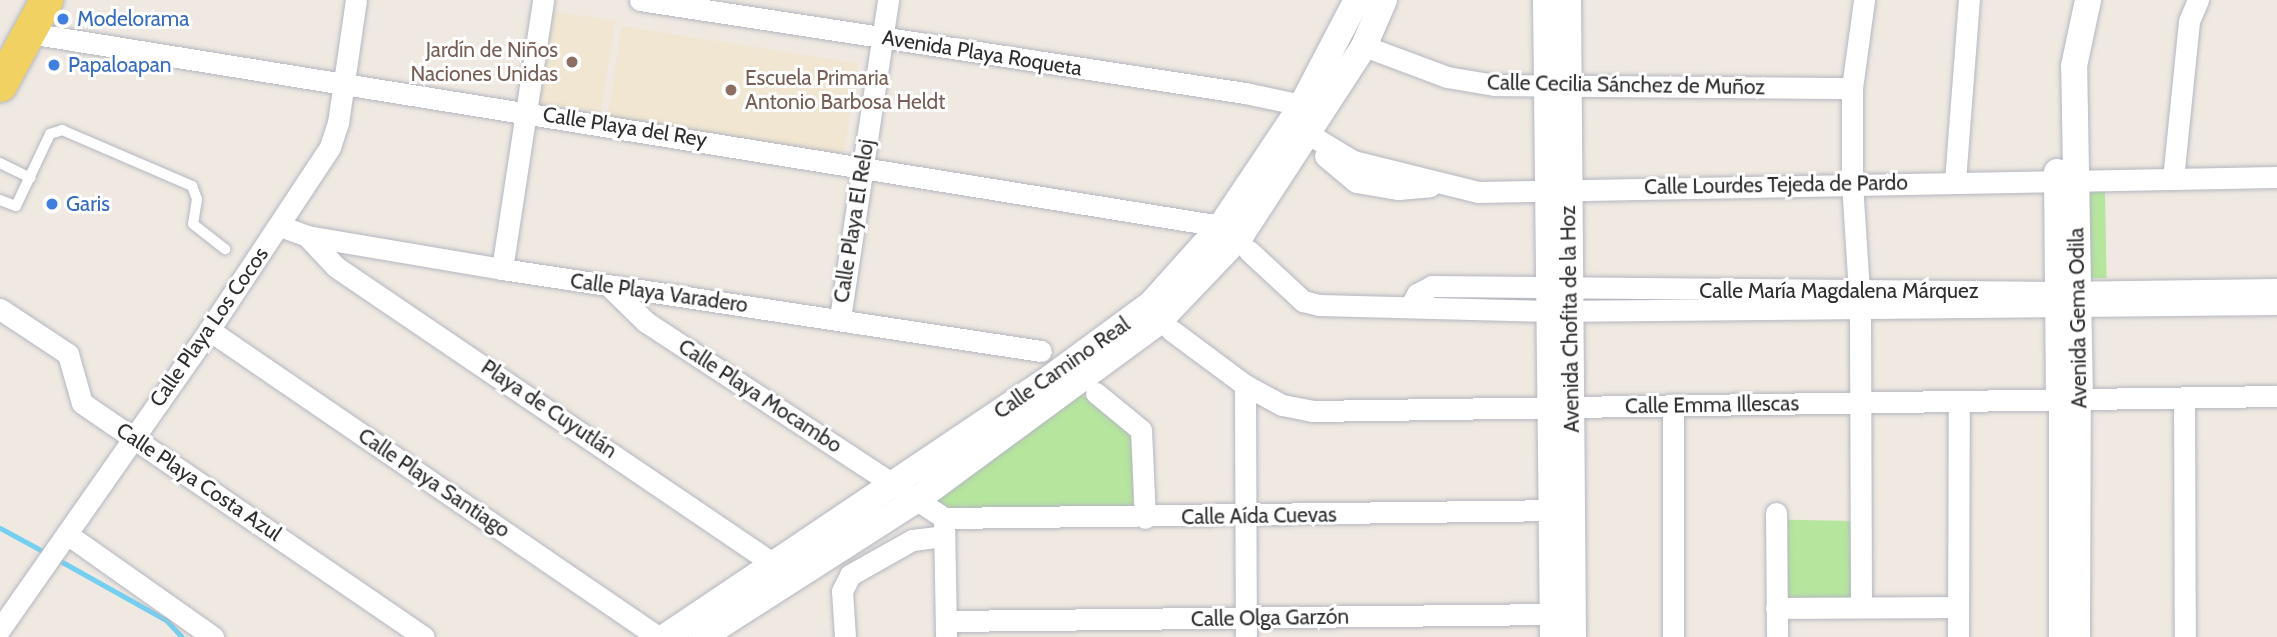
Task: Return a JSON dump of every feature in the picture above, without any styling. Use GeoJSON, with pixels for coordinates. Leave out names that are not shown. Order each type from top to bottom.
{"type":"FeatureCollection","features":[{"type":"Feature","properties":{"kind":"main road"},"geometry":{"type":"LineString","coordinates":[[0,85],[46,0]]}},
{"type":"Feature","properties":{"kind":"street","name":"Calle Playa Los Cocos"},"geometry":{"type":"LineString","coordinates":[[0,629],[133,435],[209,330],[330,147],[344,84],[356,0]]}},
{"type":"Feature","properties":{"kind":"street"},"geometry":{"type":"LineString","coordinates":[[502,269],[543,0]]}},
{"type":"Feature","properties":{"kind":"street","name":"Avenida Playa Roqueta"},"geometry":{"type":"LineString","coordinates":[[640,0],[882,38],[1305,120]]}},
{"type":"Feature","properties":{"kind":"street","name":"Calle Playa El Reloj"},"geometry":{"type":"LineString","coordinates":[[840,318],[888,0]]}},
{"type":"Feature","properties":{"kind":"street","name":"Calle Camino Real"},"geometry":{"type":"LineString","coordinates":[[665,637],[916,500],[1157,323],[1241,235],[1305,120],[1357,0]]}},
{"type":"Feature","properties":{"kind":"street","name":"Calle Camino Real"},"geometry":{"type":"LineString","coordinates":[[702,637],[895,483],[1150,304],[1221,226],[1364,46],[1384,0]]}},
{"type":"Feature","properties":{"kind":"street","name":"Avenida Chofita de la Hoz"},"geometry":{"type":"LineString","coordinates":[[1546,0],[1557,87],[1560,300],[1561,510],[1553,626]]}},
{"type":"Feature","properties":{"kind":"street","name":"Avenida Chofita de la Hoz"},"geometry":{"type":"LineString","coordinates":[[1557,87],[1568,0]]}},
{"type":"Feature","properties":{"kind":"street"},"geometry":{"type":"LineString","coordinates":[[1861,606],[1859,299],[1852,182],[1852,88],[1864,0]]}},
{"type":"Feature","properties":{"kind":"street"},"geometry":{"type":"LineString","coordinates":[[1955,181],[1969,0]]}},
{"type":"Feature","properties":{"kind":"street","name":"Avenida Gema Odila"},"geometry":{"type":"LineString","coordinates":[[2059,637],[2069,552],[2070,401],[2066,181],[2057,66],[2070,0]]}},
{"type":"Feature","properties":{"kind":"street","name":"Avenida Gema Odila"},"geometry":{"type":"LineString","coordinates":[[2066,181],[2074,65],[2088,0]]}},
{"type":"Feature","properties":{"kind":"street"},"geometry":{"type":"LineString","coordinates":[[2173,179],[2189,21],[2198,0]]}},
{"type":"Feature","properties":{"kind":"street","name":"Calle Playa del Rey"},"geometry":{"type":"LineString","coordinates":[[29,33],[525,110],[1221,226]]}},
{"type":"Feature","properties":{"kind":"street","name":"Calle Cecilia Sánchez de Muñoz"},"geometry":{"type":"LineString","coordinates":[[1364,46],[1447,77],[1557,87],[1852,88]]}},
{"type":"Feature","properties":{"kind":"street","name":"Calle Lourdes Tejeda de Pardo"},"geometry":{"type":"LineString","coordinates":[[1305,120],[1353,161],[1478,192],[1852,182],[2277,177]]}},
{"type":"Feature","properties":{"kind":"street","name":"Calle Playa Varadero"},"geometry":{"type":"LineString","coordinates":[[280,226],[307,236],[610,287],[840,318],[1041,351]]}},
{"type":"Feature","properties":{"kind":"street","name":"Playa de Cuyutlán"},"geometry":{"type":"LineString","coordinates":[[307,236],[336,267],[785,572]]}},
{"type":"Feature","properties":{"kind":"street","name":"Calle María Magdalena Márquez"},"geometry":{"type":"LineString","coordinates":[[1249,251],[1303,301],[1411,305],[1424,288],[1432,286],[1560,300],[2067,300],[2277,304]]}},
{"type":"Feature","properties":{"kind":"street","name":"Calle Playa Mocambo"},"geometry":{"type":"LineString","coordinates":[[610,287],[646,322],[895,483],[944,527]]}},
{"type":"Feature","properties":{"kind":"street","name":"Calle María Magdalena Márquez"},"geometry":{"type":"LineString","coordinates":[[2067,300],[2277,289]]}},
{"type":"Feature","properties":{"kind":"street","name":"Calle Playa Costa Azul"},"geometry":{"type":"LineString","coordinates":[[0,309],[68,354],[82,403],[133,435],[412,634]]}},
{"type":"Feature","properties":{"kind":"street","name":"Calle Playa Santiago"},"geometry":{"type":"LineString","coordinates":[[209,330],[658,637]]}},
{"type":"Feature","properties":{"kind":"street","name":"Calle Emma Illescas"},"geometry":{"type":"LineString","coordinates":[[1171,330],[1245,385],[1282,405],[1312,411],[2277,396]]}},
{"type":"Feature","properties":{"kind":"street"},"geometry":{"type":"LineString","coordinates":[[1245,385],[1245,628]]}},
{"type":"Feature","properties":{"kind":"street"},"geometry":{"type":"LineString","coordinates":[[1096,393],[1140,429],[1146,518]]}},
{"type":"Feature","properties":{"kind":"street"},"geometry":{"type":"LineString","coordinates":[[2183,399],[2185,637]]}},
{"type":"Feature","properties":{"kind":"street"},"geometry":{"type":"LineString","coordinates":[[1958,637],[1959,403]]}},
{"type":"Feature","properties":{"kind":"street"},"geometry":{"type":"LineString","coordinates":[[1673,407],[1673,637]]}},
{"type":"Feature","properties":{"kind":"street","name":"Avenida Chofita de la Hoz"},"geometry":{"type":"LineString","coordinates":[[1561,510],[1573,637]]}},
{"type":"Feature","properties":{"kind":"street","name":"Calle Aída Cuevas"},"geometry":{"type":"LineString","coordinates":[[845,637],[842,591],[850,575],[912,540],[944,527],[1146,518],[1561,510]]}},
{"type":"Feature","properties":{"kind":"street"},"geometry":{"type":"LineString","coordinates":[[1776,513],[1777,637]]}},
{"type":"Feature","properties":{"kind":"street"},"geometry":{"type":"LineString","coordinates":[[944,527],[946,629]]}},
{"type":"Feature","properties":{"kind":"street"},"geometry":{"type":"LineString","coordinates":[[61,542],[214,637]]}},
{"type":"Feature","properties":{"kind":"street","name":"Avenida Gema Odila"},"geometry":{"type":"LineString","coordinates":[[2069,552],[2079,637]]}},
{"type":"Feature","properties":{"kind":"street"},"geometry":{"type":"LineString","coordinates":[[1776,608],[1957,607]]}},
{"type":"Feature","properties":{"kind":"street","name":"Calle Olga Garzón"},"geometry":{"type":"LineString","coordinates":[[946,629],[1553,626]]}},
{"type":"Feature","properties":{"kind":"lane"},"geometry":{"type":"LineString","coordinates":[[0,200],[16,206],[50,134],[62,130],[192,186],[197,199],[193,224],[225,248]]}},
{"type":"Feature","properties":{"kind":"lane"},"geometry":{"type":"LineString","coordinates":[[0,163],[31,178]]}},
{"type":"Feature","properties":{"kind":"shaded area","name":"Jardín de Niños Naciones Unidas"},"geometry":{"type":"Polygon","coordinates":[[[546,10],[615,21],[601,113],[531,102],[546,10]]]}},
{"type":"Feature","properties":{"kind":"shaded area","name":"Escuela Primaria Antonio Barbosa Heldt"},"geometry":{"type":"Polygon","coordinates":[[[622,26],[858,63],[844,155],[607,118],[622,26]]]}},
{"type":"Feature","properties":{"kind":"green space"},"geometry":{"type":"Polygon","coordinates":[[[2083,190],[2105,190],[2107,278],[2085,278],[2083,190]]]}},
{"type":"Feature","properties":{"kind":"green space"},"geometry":{"type":"Polygon","coordinates":[[[1081,394],[1133,436],[1133,509],[951,512],[938,501],[1081,394]]]}},
{"type":"Feature","properties":{"kind":"green space"},"geometry":{"type":"Polygon","coordinates":[[[1788,520],[1854,521],[1853,603],[1787,602],[1788,520]]]}},
{"type":"Feature","properties":{"kind":"waterway"},"geometry":{"type":"LineString","coordinates":[[0,528],[46,553]]}},
{"type":"Feature","properties":{"kind":"waterway"},"geometry":{"type":"LineString","coordinates":[[55,558],[166,620],[182,637]]}},
{"type":"Feature","properties":{"kind":"place","name":"Modelorama"},"geometry":{"type":"Point","coordinates":[63,19]}},
{"type":"Feature","properties":{"kind":"place","name":"Jardín de Niños Naciones Unidas"},"geometry":{"type":"Point","coordinates":[572,62]}},
{"type":"Feature","properties":{"kind":"place","name":"Papaloapan"},"geometry":{"type":"Point","coordinates":[54,65]}},
{"type":"Feature","properties":{"kind":"place","name":"Escuela Primaria Antonio Barbosa Heldt"},"geometry":{"type":"Point","coordinates":[731,90]}},
{"type":"Feature","properties":{"kind":"place","name":"Garis"},"geometry":{"type":"Point","coordinates":[52,204]}}]}
